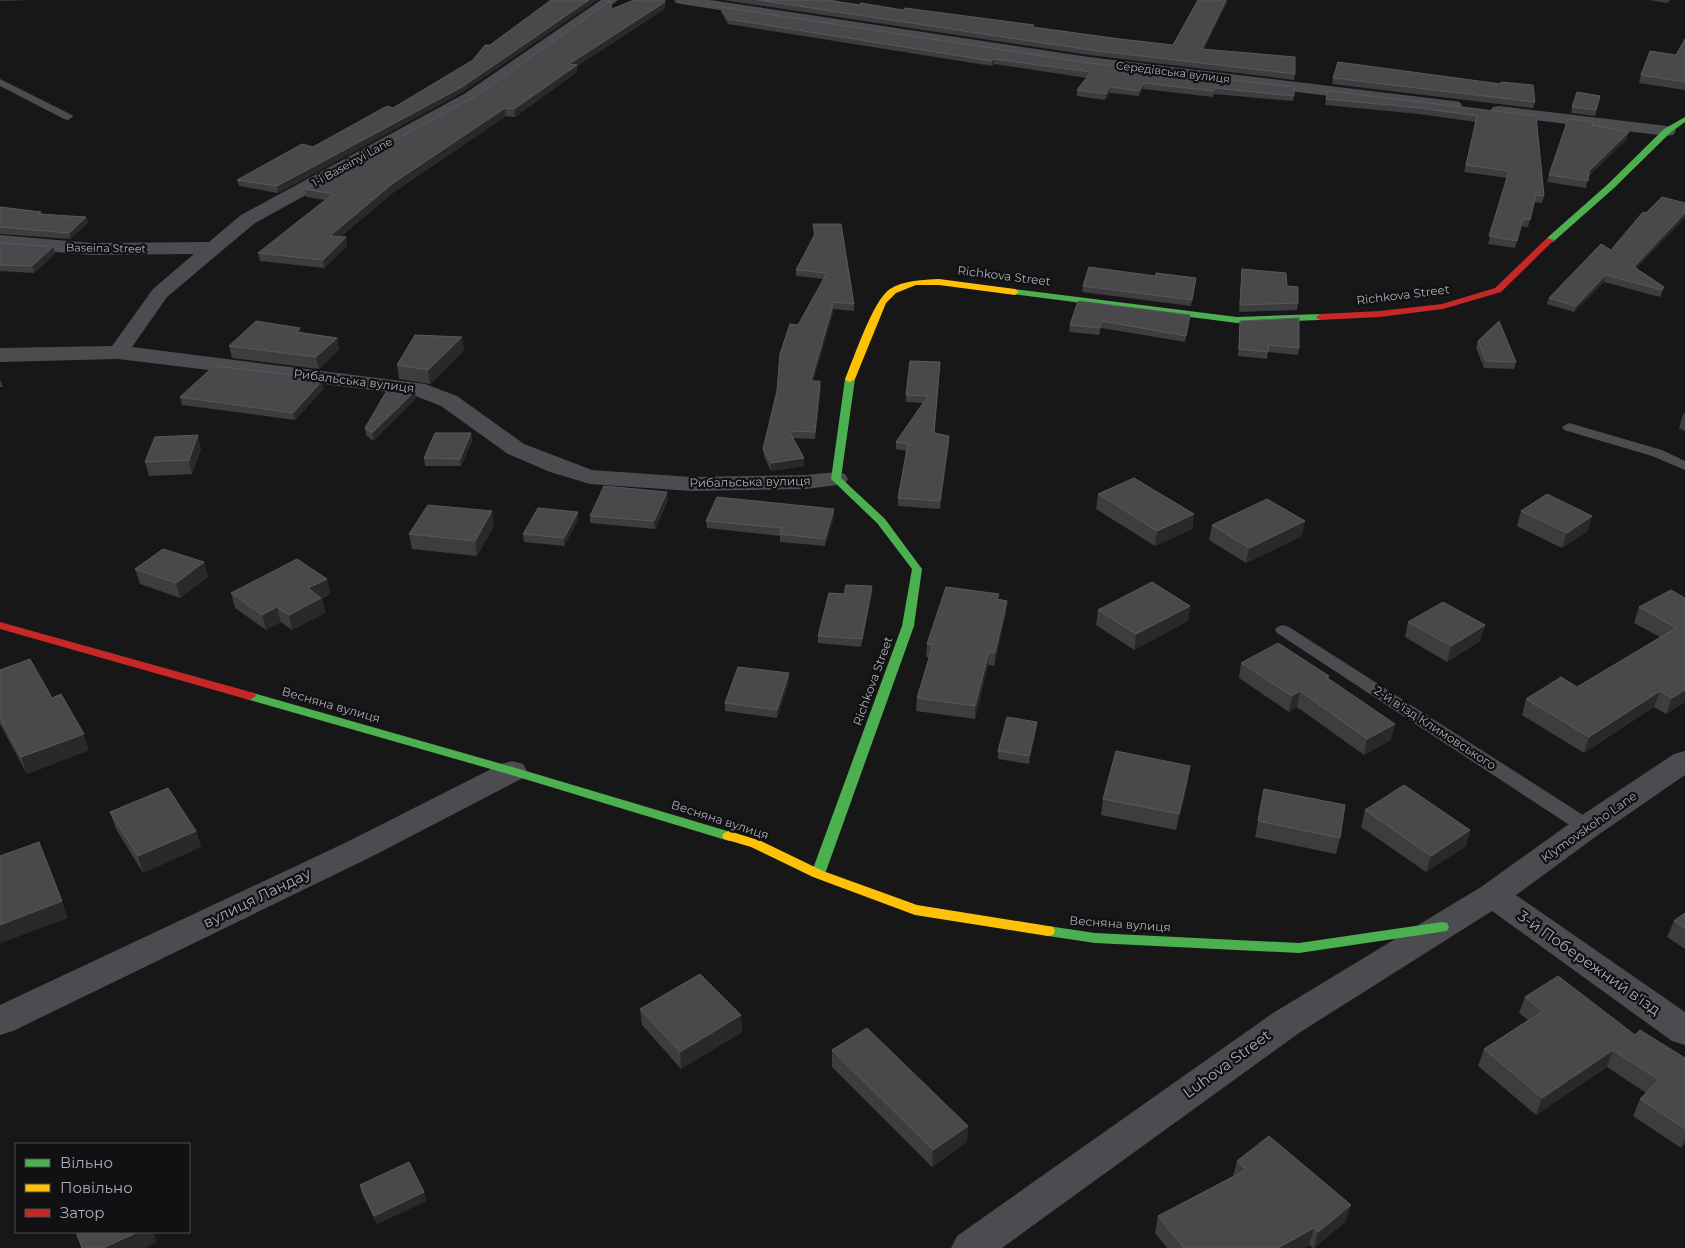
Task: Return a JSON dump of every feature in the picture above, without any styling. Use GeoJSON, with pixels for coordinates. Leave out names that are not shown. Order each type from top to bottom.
{"type":"FeatureCollection","features":[{"type":"Feature","properties":{"kind":"street","name":"1-i Baseinyi Lane"},"geometry":{"type":"LineString","coordinates":[[118,352],[160,292],[248,219],[470,98],[611,0]]}},
{"type":"Feature","properties":{"kind":"street","name":"Середівська вулиця"},"geometry":{"type":"LineString","coordinates":[[681,0],[1089,62],[1667,131]]}},
{"type":"Feature","properties":{"kind":"street","name":"Richkova Street"},"geometry":{"type":"LineString","coordinates":[[818,874],[908,626],[917,569],[881,521],[836,479],[850,379],[886,295],[895,289],[916,283],[939,282],[1237,320],[1380,314],[1443,306],[1498,290],[1611,186],[1667,131],[1685,119]]}},
{"type":"Feature","properties":{"kind":"street","name":"Baseina Street"},"geometry":{"type":"LineString","coordinates":[[0,241],[91,249],[212,248]]}},
{"type":"Feature","properties":{"kind":"street","name":"Рибальська вулиця"},"geometry":{"type":"LineString","coordinates":[[0,355],[118,352],[417,389],[449,401],[516,448],[559,467],[590,477],[691,484],[806,482],[836,479]]}},
{"type":"Feature","properties":{"kind":"street","name":"Весняна вулиця"},"geometry":{"type":"LineString","coordinates":[[0,625],[512,771],[756,844],[818,874],[915,910],[1095,938],[1299,948],[1442,927]]}},
{"type":"Feature","properties":{"kind":"street","name":"Klymovskoho Lane"},"geometry":{"type":"LineString","coordinates":[[1493,895],[1587,827],[1685,761]]}},
{"type":"Feature","properties":{"kind":"street","name":"вулиця Ландау"},"geometry":{"type":"LineString","coordinates":[[0,1021],[360,849],[512,771]]}},
{"type":"Feature","properties":{"kind":"street","name":"Luhova Street"},"geometry":{"type":"LineString","coordinates":[[971,1248],[1286,1023],[1493,895]]}},
{"type":"Feature","properties":{"kind":"street","name":"3-й Побережний в'їзд"},"geometry":{"type":"LineString","coordinates":[[1493,895],[1685,1031]]}},
{"type":"Feature","properties":{"kind":"lane"},"geometry":{"type":"LineString","coordinates":[[0,82],[68,117]]}},
{"type":"Feature","properties":{"kind":"lane"},"geometry":{"type":"LineString","coordinates":[[1569,426],[1657,453],[1685,466]]}},
{"type":"Feature","properties":{"kind":"lane","name":"2-й в'їзд Климовського"},"geometry":{"type":"LineString","coordinates":[[1283,630],[1587,827]]}},
{"type":"Feature","properties":{"kind":"building"},"geometry":{"type":"Polygon","coordinates":[[[551,0],[589,0],[462,87],[277,186],[237,180],[302,144],[313,147],[387,106],[393,108],[473,60],[485,45],[490,45],[551,0]]]}},
{"type":"Feature","properties":{"kind":"building"},"geometry":{"type":"Polygon","coordinates":[[[634,0],[664,0],[665,2],[569,64],[577,65],[514,109],[505,108],[392,184],[330,236],[346,237],[323,260],[258,253],[333,194],[305,189],[476,96],[610,1],[612,9],[634,0]]]}},
{"type":"Feature","properties":{"kind":"building"},"geometry":{"type":"Polygon","coordinates":[[[758,0],[828,0],[859,5],[861,3],[1173,45],[1198,0],[1226,0],[1202,49],[1295,57],[1295,74],[1090,50],[758,0]]]}},
{"type":"Feature","properties":{"kind":"building"},"geometry":{"type":"Polygon","coordinates":[[[721,7],[1089,63],[1294,87],[1294,96],[1215,88],[1213,91],[1144,83],[1139,91],[1110,87],[1106,94],[1077,90],[1091,72],[994,59],[992,61],[728,19],[721,7]]]}},
{"type":"Feature","properties":{"kind":"building"},"geometry":{"type":"Polygon","coordinates":[[[1685,39],[1685,82],[1641,75],[1650,51],[1676,55],[1685,39]]]}},
{"type":"Feature","properties":{"kind":"building"},"geometry":{"type":"Polygon","coordinates":[[[1338,62],[1501,84],[1501,82],[1533,85],[1535,102],[1333,78],[1338,62]]]}},
{"type":"Feature","properties":{"kind":"building"},"geometry":{"type":"Polygon","coordinates":[[[1328,91],[1536,116],[1544,196],[1536,195],[1530,220],[1523,219],[1517,241],[1489,236],[1509,171],[1466,165],[1477,116],[1420,108],[1326,99],[1328,91]]]}},
{"type":"Feature","properties":{"kind":"building"},"geometry":{"type":"Polygon","coordinates":[[[1577,92],[1600,96],[1596,110],[1572,107],[1577,92]]]}},
{"type":"Feature","properties":{"kind":"building"},"geometry":{"type":"Polygon","coordinates":[[[1568,119],[1593,122],[1592,125],[1629,132],[1589,171],[1588,181],[1549,175],[1568,119]]]}},
{"type":"Feature","properties":{"kind":"building"},"geometry":{"type":"Polygon","coordinates":[[[1662,197],[1685,203],[1685,213],[1634,267],[1664,287],[1662,290],[1606,275],[1576,306],[1549,298],[1601,244],[1611,250],[1643,212],[1646,213],[1662,197]]]}},
{"type":"Feature","properties":{"kind":"building"},"geometry":{"type":"Polygon","coordinates":[[[0,207],[41,212],[38,214],[86,217],[69,233],[0,227],[0,207]]]}},
{"type":"Feature","properties":{"kind":"building"},"geometry":{"type":"Polygon","coordinates":[[[813,224],[841,224],[854,304],[834,302],[811,381],[820,381],[815,432],[789,431],[804,458],[771,463],[763,449],[777,391],[780,354],[790,324],[798,325],[827,273],[796,270],[815,234],[813,224]]]}},
{"type":"Feature","properties":{"kind":"building"},"geometry":{"type":"Polygon","coordinates":[[[0,243],[53,247],[32,266],[0,265],[0,243]]]}},
{"type":"Feature","properties":{"kind":"building"},"geometry":{"type":"Polygon","coordinates":[[[1089,267],[1155,276],[1156,273],[1196,278],[1192,300],[1083,286],[1089,267]]]}},
{"type":"Feature","properties":{"kind":"building"},"geometry":{"type":"Polygon","coordinates":[[[1242,269],[1286,273],[1287,286],[1298,287],[1298,303],[1240,305],[1242,269]]]}},
{"type":"Feature","properties":{"kind":"building"},"geometry":{"type":"Polygon","coordinates":[[[1078,301],[1190,315],[1186,336],[1102,321],[1100,328],[1070,325],[1078,301]]]}},
{"type":"Feature","properties":{"kind":"building"},"geometry":{"type":"Polygon","coordinates":[[[1299,318],[1299,348],[1269,345],[1268,352],[1239,349],[1240,321],[1299,318]]]}},
{"type":"Feature","properties":{"kind":"building"},"geometry":{"type":"Polygon","coordinates":[[[256,321],[300,328],[296,332],[337,338],[316,357],[229,346],[256,321]]]}},
{"type":"Feature","properties":{"kind":"building"},"geometry":{"type":"Polygon","coordinates":[[[1499,321],[1516,362],[1486,361],[1478,341],[1499,321]]]}},
{"type":"Feature","properties":{"kind":"building"},"geometry":{"type":"Polygon","coordinates":[[[415,335],[462,337],[428,370],[397,365],[415,335]]]}},
{"type":"Feature","properties":{"kind":"building"},"geometry":{"type":"Polygon","coordinates":[[[910,361],[940,362],[934,433],[949,436],[940,501],[898,498],[908,444],[896,442],[928,396],[906,395],[910,361]]]}},
{"type":"Feature","properties":{"kind":"building"},"geometry":{"type":"Polygon","coordinates":[[[214,366],[302,376],[300,378],[322,381],[293,413],[180,397],[214,366]]]}},
{"type":"Feature","properties":{"kind":"building"},"geometry":{"type":"Polygon","coordinates":[[[389,387],[415,391],[372,433],[365,428],[389,387]]]}},
{"type":"Feature","properties":{"kind":"building"},"geometry":{"type":"Polygon","coordinates":[[[435,433],[471,433],[460,459],[424,458],[435,433]]]}},
{"type":"Feature","properties":{"kind":"building"},"geometry":{"type":"Polygon","coordinates":[[[198,435],[189,460],[145,462],[155,437],[198,435]]]}},
{"type":"Feature","properties":{"kind":"building"},"geometry":{"type":"Polygon","coordinates":[[[1134,478],[1194,514],[1157,531],[1098,494],[1134,478]]]}},
{"type":"Feature","properties":{"kind":"building"},"geometry":{"type":"Polygon","coordinates":[[[604,486],[667,492],[654,521],[590,516],[604,486]]]}},
{"type":"Feature","properties":{"kind":"building"},"geometry":{"type":"Polygon","coordinates":[[[1547,494],[1592,516],[1567,533],[1521,511],[1547,494]]]}},
{"type":"Feature","properties":{"kind":"building"},"geometry":{"type":"Polygon","coordinates":[[[717,497],[834,509],[825,539],[780,534],[782,528],[706,521],[717,497]]]}},
{"type":"Feature","properties":{"kind":"building"},"geometry":{"type":"Polygon","coordinates":[[[1267,499],[1305,521],[1249,548],[1212,525],[1267,499]]]}},
{"type":"Feature","properties":{"kind":"building"},"geometry":{"type":"Polygon","coordinates":[[[428,505],[492,511],[475,541],[409,534],[428,505]]]}},
{"type":"Feature","properties":{"kind":"building"},"geometry":{"type":"Polygon","coordinates":[[[538,508],[578,512],[564,538],[523,534],[538,508]]]}},
{"type":"Feature","properties":{"kind":"building"},"geometry":{"type":"Polygon","coordinates":[[[163,549],[204,562],[176,583],[135,569],[163,549]]]}},
{"type":"Feature","properties":{"kind":"building"},"geometry":{"type":"Polygon","coordinates":[[[297,559],[327,579],[308,588],[321,598],[289,615],[277,607],[262,615],[231,593],[297,559]]]}},
{"type":"Feature","properties":{"kind":"building"},"geometry":{"type":"Polygon","coordinates":[[[1152,582],[1190,606],[1136,634],[1098,610],[1152,582]]]}},
{"type":"Feature","properties":{"kind":"building"},"geometry":{"type":"Polygon","coordinates":[[[846,585],[872,586],[862,639],[818,636],[829,593],[844,594],[846,585]]]}},
{"type":"Feature","properties":{"kind":"building"},"geometry":{"type":"Polygon","coordinates":[[[946,587],[999,594],[997,599],[1007,601],[995,653],[989,652],[975,706],[917,698],[933,645],[927,644],[946,587]]]}},
{"type":"Feature","properties":{"kind":"building"},"geometry":{"type":"Polygon","coordinates":[[[1671,590],[1685,598],[1685,690],[1672,698],[1660,691],[1589,737],[1526,699],[1561,677],[1577,687],[1676,628],[1639,607],[1671,590]]]}},
{"type":"Feature","properties":{"kind":"building"},"geometry":{"type":"Polygon","coordinates":[[[1443,602],[1485,625],[1451,646],[1408,622],[1443,602]]]}},
{"type":"Feature","properties":{"kind":"building"},"geometry":{"type":"Polygon","coordinates":[[[1278,643],[1329,676],[1326,677],[1395,724],[1367,739],[1300,691],[1292,696],[1241,663],[1278,643]]]}},
{"type":"Feature","properties":{"kind":"building"},"geometry":{"type":"Polygon","coordinates":[[[30,659],[52,698],[61,694],[84,734],[21,757],[0,718],[0,670],[30,659]]]}},
{"type":"Feature","properties":{"kind":"building"},"geometry":{"type":"Polygon","coordinates":[[[738,667],[789,673],[777,710],[725,703],[738,667]]]}},
{"type":"Feature","properties":{"kind":"building"},"geometry":{"type":"Polygon","coordinates":[[[1007,717],[1037,722],[1029,756],[998,751],[1007,717]]]}},
{"type":"Feature","properties":{"kind":"building"},"geometry":{"type":"Polygon","coordinates":[[[1116,751],[1190,766],[1179,814],[1103,799],[1116,751]]]}},
{"type":"Feature","properties":{"kind":"building"},"geometry":{"type":"Polygon","coordinates":[[[1404,785],[1470,830],[1431,856],[1365,810],[1404,785]]]}},
{"type":"Feature","properties":{"kind":"building"},"geometry":{"type":"Polygon","coordinates":[[[168,788],[196,831],[138,856],[110,812],[168,788]]]}},
{"type":"Feature","properties":{"kind":"building"},"geometry":{"type":"Polygon","coordinates":[[[1264,789],[1345,805],[1340,838],[1258,821],[1264,789]]]}},
{"type":"Feature","properties":{"kind":"building"},"geometry":{"type":"Polygon","coordinates":[[[39,842],[62,901],[0,925],[0,856],[39,842]]]}},
{"type":"Feature","properties":{"kind":"building"},"geometry":{"type":"Polygon","coordinates":[[[1685,913],[1685,928],[1674,921],[1685,913]]]}},
{"type":"Feature","properties":{"kind":"building"},"geometry":{"type":"Polygon","coordinates":[[[700,974],[741,1015],[680,1052],[640,1009],[700,974]]]}},
{"type":"Feature","properties":{"kind":"building"},"geometry":{"type":"Polygon","coordinates":[[[1558,976],[1635,1035],[1640,1030],[1685,1058],[1685,1129],[1640,1099],[1659,1080],[1613,1050],[1542,1098],[1484,1049],[1543,1011],[1525,997],[1558,976]]]}},
{"type":"Feature","properties":{"kind":"building"},"geometry":{"type":"Polygon","coordinates":[[[867,1028],[968,1126],[933,1150],[832,1050],[867,1028]]]}},
{"type":"Feature","properties":{"kind":"building"},"geometry":{"type":"Polygon","coordinates":[[[1269,1136],[1351,1205],[1318,1232],[1314,1228],[1278,1248],[1184,1248],[1158,1216],[1246,1170],[1237,1161],[1269,1136]]]}},
{"type":"Feature","properties":{"kind":"building"},"geometry":{"type":"Polygon","coordinates":[[[409,1162],[424,1192],[374,1216],[360,1185],[409,1162]]]}},
{"type":"Feature","properties":{"kind":"building"},"geometry":{"type":"Polygon","coordinates":[[[76,1233],[136,1233],[103,1248],[82,1248],[76,1233]]]}},
{"type":"Feature","properties":{"kind":"traffic: fast"},"geometry":{"type":"LineString","coordinates":[[1550,240],[1611,186],[1667,131],[1685,119]]}},
{"type":"Feature","properties":{"kind":"traffic: fast"},"geometry":{"type":"LineString","coordinates":[[1015,292],[1237,320],[1320,317]]}},
{"type":"Feature","properties":{"kind":"traffic: fast"},"geometry":{"type":"LineString","coordinates":[[818,874],[908,626],[917,569],[881,521],[836,479],[850,379]]}},
{"type":"Feature","properties":{"kind":"traffic: fast"},"geometry":{"type":"LineString","coordinates":[[250,696],[512,771],[729,836]]}},
{"type":"Feature","properties":{"kind":"traffic: fast"},"geometry":{"type":"LineString","coordinates":[[1048,931],[1095,938],[1299,948],[1442,927]]}},
{"type":"Feature","properties":{"kind":"traffic: slow"},"geometry":{"type":"LineString","coordinates":[[850,379],[882,302],[893,291],[915,283],[939,282],[1015,292]]}},
{"type":"Feature","properties":{"kind":"traffic: slow"},"geometry":{"type":"LineString","coordinates":[[729,836],[756,844],[818,874],[915,910],[1048,931]]}},
{"type":"Feature","properties":{"kind":"traffic: jam"},"geometry":{"type":"LineString","coordinates":[[1320,317],[1380,314],[1443,306],[1498,290],[1550,240]]}},
{"type":"Feature","properties":{"kind":"traffic: jam"},"geometry":{"type":"LineString","coordinates":[[0,625],[250,696]]}}]}
